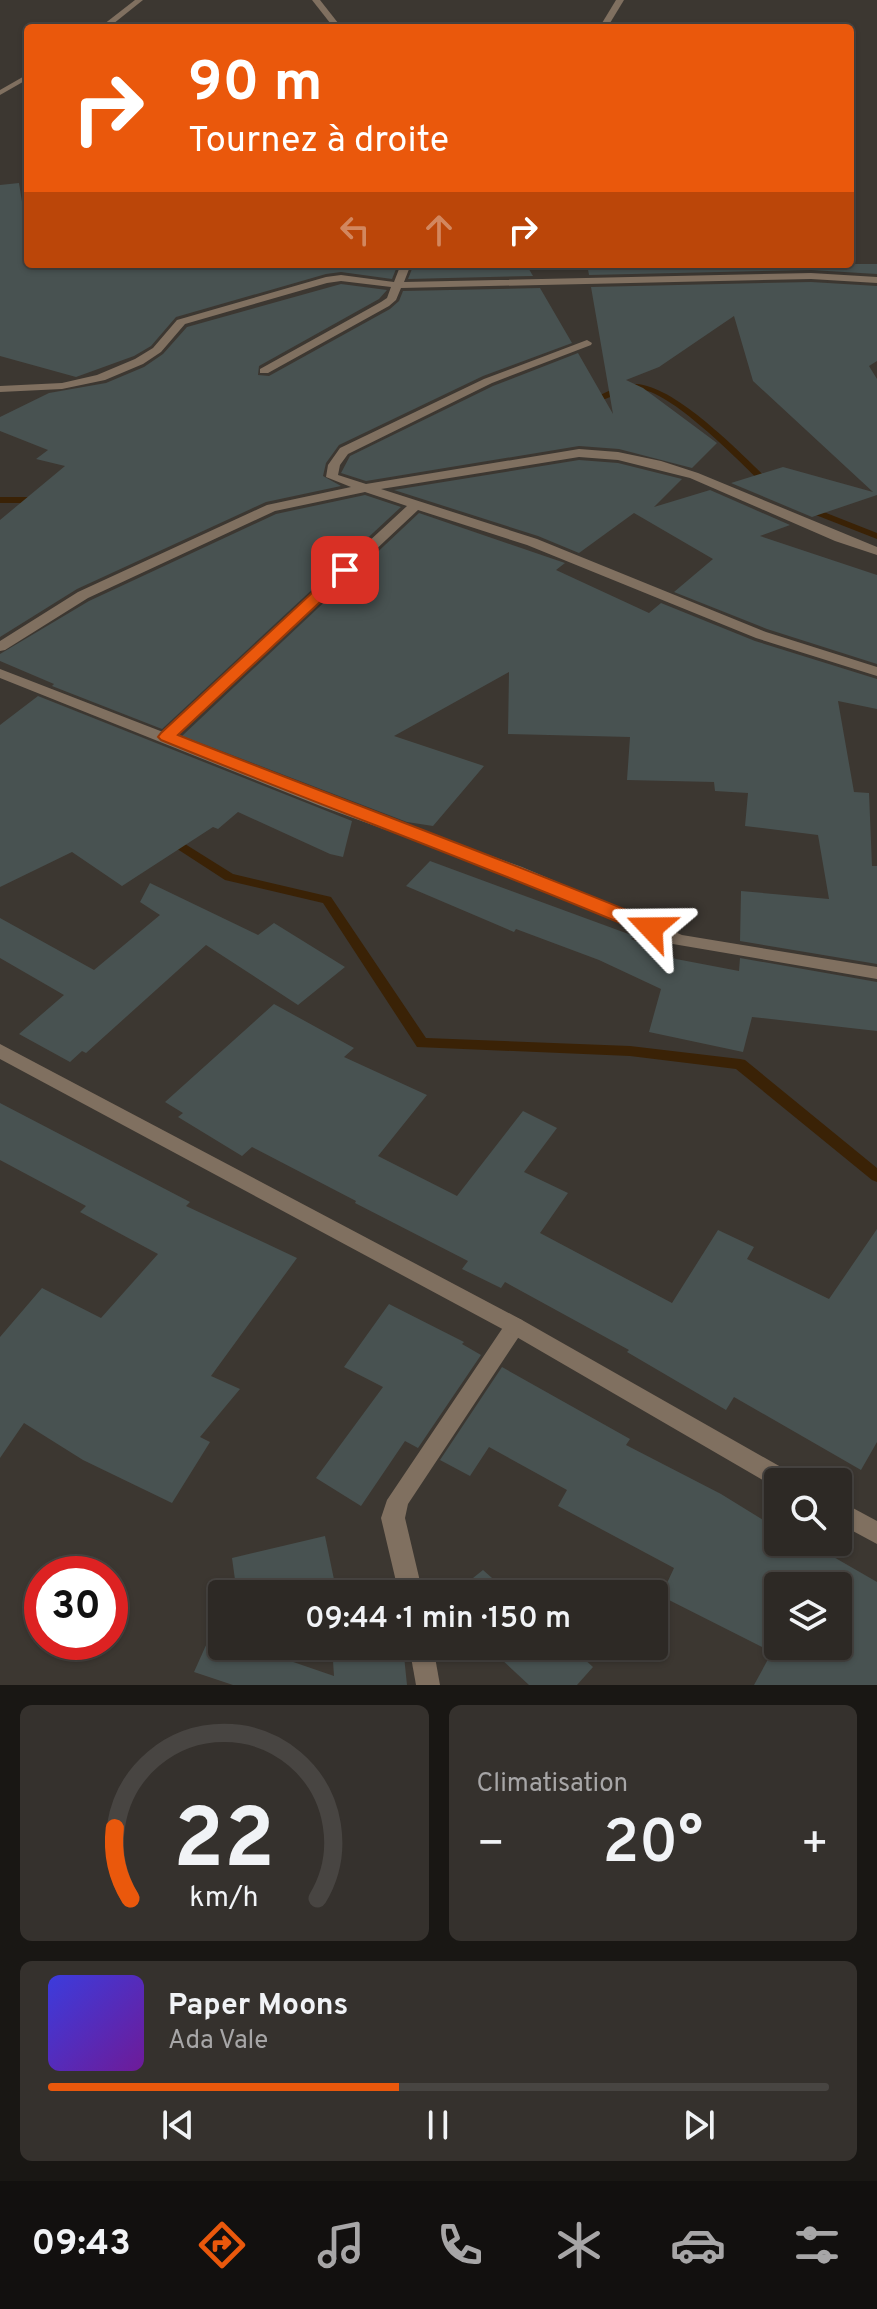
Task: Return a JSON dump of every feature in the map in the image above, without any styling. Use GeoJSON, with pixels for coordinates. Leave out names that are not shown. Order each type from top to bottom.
{"type":"FeatureCollection","features":[{"type":"Feature","properties":{"kind":"street"},"geometry":{"type":"LineString","coordinates":[[108,24],[139,0]]}},
{"type":"Feature","properties":{"kind":"street"},"geometry":{"type":"LineString","coordinates":[[316,0],[335,24]]}},
{"type":"Feature","properties":{"kind":"street"},"geometry":{"type":"LineString","coordinates":[[605,24],[620,0]]}},
{"type":"Feature","properties":{"kind":"street"},"geometry":{"type":"LineString","coordinates":[[0,93],[24,78]]}},
{"type":"Feature","properties":{"kind":"street"},"geometry":{"type":"LineString","coordinates":[[264,371],[391,300],[404,268]]}},
{"type":"Feature","properties":{"kind":"street"},"geometry":{"type":"LineString","coordinates":[[0,389],[51,389],[94,381],[156,351],[172,328],[181,322],[326,280],[397,285],[764,277],[877,280]]}},
{"type":"Feature","properties":{"kind":"street"},"geometry":{"type":"LineString","coordinates":[[587,343],[488,381],[390,427],[336,461],[332,477],[532,542],[761,635],[877,672]]}},
{"type":"Feature","properties":{"kind":"street"},"geometry":{"type":"LineString","coordinates":[[0,647],[83,595],[271,508],[366,488],[579,453],[607,453],[667,464],[829,535],[877,551]]}},
{"type":"Feature","properties":{"kind":"street"},"geometry":{"type":"LineString","coordinates":[[167,737],[416,505]]}},
{"type":"Feature","properties":{"kind":"street"},"geometry":{"type":"LineString","coordinates":[[0,673],[329,803],[516,871],[679,940],[877,973]]}},
{"type":"Feature","properties":{"kind":"street"},"geometry":{"type":"LineString","coordinates":[[0,1051],[515,1326],[764,1469]]}},
{"type":"Feature","properties":{"kind":"street"},"geometry":{"type":"LineString","coordinates":[[408,1580],[393,1518],[398,1500],[515,1326]]}},
{"type":"Feature","properties":{"kind":"street"},"geometry":{"type":"LineString","coordinates":[[852,1519],[877,1533]]}},
{"type":"Feature","properties":{"kind":"street"},"geometry":{"type":"LineString","coordinates":[[424,1660],[428,1685]]}},
{"type":"Feature","properties":{"kind":"building"},"geometry":{"type":"Polygon","coordinates":[[[19,183],[24,214],[24,268],[396,268],[392,279],[341,272],[326,274],[176,317],[151,346],[134,356],[76,377],[0,356],[0,185],[19,183]]]}},
{"type":"Feature","properties":{"kind":"building"},"geometry":{"type":"Polygon","coordinates":[[[854,264],[877,264],[877,274],[811,270],[589,275],[588,268],[854,268],[854,264]]]}},
{"type":"Feature","properties":{"kind":"building"},"geometry":{"type":"Polygon","coordinates":[[[412,268],[528,268],[533,276],[408,279],[412,268]]]}},
{"type":"Feature","properties":{"kind":"building"},"geometry":{"type":"Polygon","coordinates":[[[811,282],[877,286],[877,361],[869,366],[877,379],[877,495],[812,517],[731,483],[783,467],[873,492],[753,381],[734,316],[659,367],[626,380],[643,388],[717,443],[692,468],[619,449],[579,446],[366,481],[341,473],[350,456],[493,386],[578,353],[613,414],[591,287],[811,282]]]}},
{"type":"Feature","properties":{"kind":"building"},"geometry":{"type":"Polygon","coordinates":[[[341,284],[387,290],[379,299],[259,366],[258,375],[269,376],[390,309],[399,301],[403,291],[540,288],[572,343],[483,376],[339,445],[326,463],[323,476],[341,486],[266,502],[77,589],[0,637],[0,520],[65,466],[36,459],[48,450],[0,431],[0,417],[49,393],[106,383],[144,367],[163,354],[187,327],[341,284]]]}},
{"type":"Feature","properties":{"kind":"building"},"geometry":{"type":"Polygon","coordinates":[[[579,460],[618,463],[682,479],[654,507],[710,490],[790,525],[760,536],[877,575],[877,664],[767,629],[674,592],[713,559],[634,513],[579,553],[538,536],[394,490],[579,460]]]}},
{"type":"Feature","properties":{"kind":"building"},"geometry":{"type":"Polygon","coordinates":[[[365,495],[401,507],[162,729],[52,686],[54,684],[0,661],[0,654],[89,601],[276,514],[365,495]]]}},
{"type":"Feature","properties":{"kind":"building"},"geometry":{"type":"Polygon","coordinates":[[[419,513],[565,563],[556,570],[649,613],[661,603],[755,641],[877,679],[877,709],[838,701],[854,792],[869,793],[872,866],[877,866],[877,964],[740,941],[741,891],[829,899],[818,835],[745,826],[748,793],[715,791],[714,782],[627,780],[630,737],[508,734],[509,672],[394,736],[484,766],[433,826],[407,822],[182,736],[419,513]]]}},
{"type":"Feature","properties":{"kind":"building"},"geometry":{"type":"Polygon","coordinates":[[[38,696],[352,821],[343,857],[238,812],[218,829],[213,827],[122,886],[72,852],[0,887],[0,725],[38,696]]]}},
{"type":"Feature","properties":{"kind":"building"},"geometry":{"type":"Polygon","coordinates":[[[430,861],[634,936],[631,939],[676,959],[739,971],[740,958],[877,982],[877,1031],[752,1017],[743,1052],[649,1032],[661,989],[599,960],[516,929],[514,932],[406,886],[430,861]]]}},
{"type":"Feature","properties":{"kind":"building"},"geometry":{"type":"Polygon","coordinates":[[[150,883],[258,935],[274,923],[345,967],[298,1005],[206,945],[86,1053],[82,1051],[70,1062],[19,1034],[64,995],[0,958],[0,918],[94,970],[160,915],[140,902],[150,883]]]}},
{"type":"Feature","properties":{"kind":"building"},"geometry":{"type":"Polygon","coordinates":[[[274,1004],[354,1048],[344,1057],[427,1095],[378,1156],[457,1196],[523,1111],[557,1128],[524,1172],[568,1193],[540,1233],[672,1303],[718,1230],[754,1247],[747,1259],[829,1299],[877,1229],[877,1442],[861,1470],[734,1397],[726,1410],[627,1352],[629,1350],[505,1282],[501,1288],[462,1269],[468,1261],[356,1201],[252,1147],[242,1156],[178,1117],[183,1113],[165,1102],[274,1004]]]}},
{"type":"Feature","properties":{"kind":"building"},"geometry":{"type":"Polygon","coordinates":[[[0,1103],[190,1202],[186,1206],[297,1258],[211,1376],[240,1389],[200,1437],[210,1442],[172,1503],[83,1460],[24,1423],[0,1458],[0,1337],[42,1288],[101,1318],[158,1254],[80,1212],[86,1206],[0,1160],[0,1103]]]}},
{"type":"Feature","properties":{"kind":"building"},"geometry":{"type":"Polygon","coordinates":[[[389,1304],[464,1342],[462,1344],[481,1355],[418,1448],[405,1441],[361,1506],[316,1478],[383,1387],[344,1367],[389,1304]]]}},
{"type":"Feature","properties":{"kind":"building"},"geometry":{"type":"Polygon","coordinates":[[[502,1367],[630,1439],[626,1445],[721,1494],[764,1520],[764,1556],[832,1556],[877,1582],[877,1685],[754,1685],[768,1660],[852,1660],[852,1572],[764,1572],[764,1648],[668,1600],[668,1581],[674,1568],[558,1506],[567,1490],[489,1447],[470,1476],[440,1460],[502,1367]]]}},
{"type":"Feature","properties":{"kind":"building"},"geometry":{"type":"Polygon","coordinates":[[[325,1536],[334,1580],[235,1580],[232,1558],[325,1536]]]}},
{"type":"Feature","properties":{"kind":"building"},"geometry":{"type":"Polygon","coordinates":[[[483,1570],[494,1580],[470,1580],[483,1570]]]}},
{"type":"Feature","properties":{"kind":"building"},"geometry":{"type":"Polygon","coordinates":[[[208,1641],[208,1660],[288,1660],[334,1676],[333,1660],[404,1660],[407,1685],[233,1685],[194,1672],[208,1641]]]}},
{"type":"Feature","properties":{"kind":"building"},"geometry":{"type":"Polygon","coordinates":[[[502,1660],[585,1660],[593,1667],[577,1685],[529,1685],[502,1660]]]}},
{"type":"Feature","properties":{"kind":"waterway"},"geometry":{"type":"LineString","coordinates":[[589,402],[630,388],[643,387],[656,392],[690,414],[770,486]]}},
{"type":"Feature","properties":{"kind":"waterway"},"geometry":{"type":"LineString","coordinates":[[0,500],[39,500]]}},
{"type":"Feature","properties":{"kind":"waterway"},"geometry":{"type":"LineString","coordinates":[[806,508],[877,536]]}},
{"type":"Feature","properties":{"kind":"waterway"},"geometry":{"type":"LineString","coordinates":[[169,838],[229,877],[327,900],[422,1043],[630,1051],[740,1064],[877,1176]]}},
{"type":"Feature","properties":{"kind":"route"},"geometry":{"type":"LineString","coordinates":[[345,570],[167,737],[329,803],[516,871],[651,928]]}}]}
